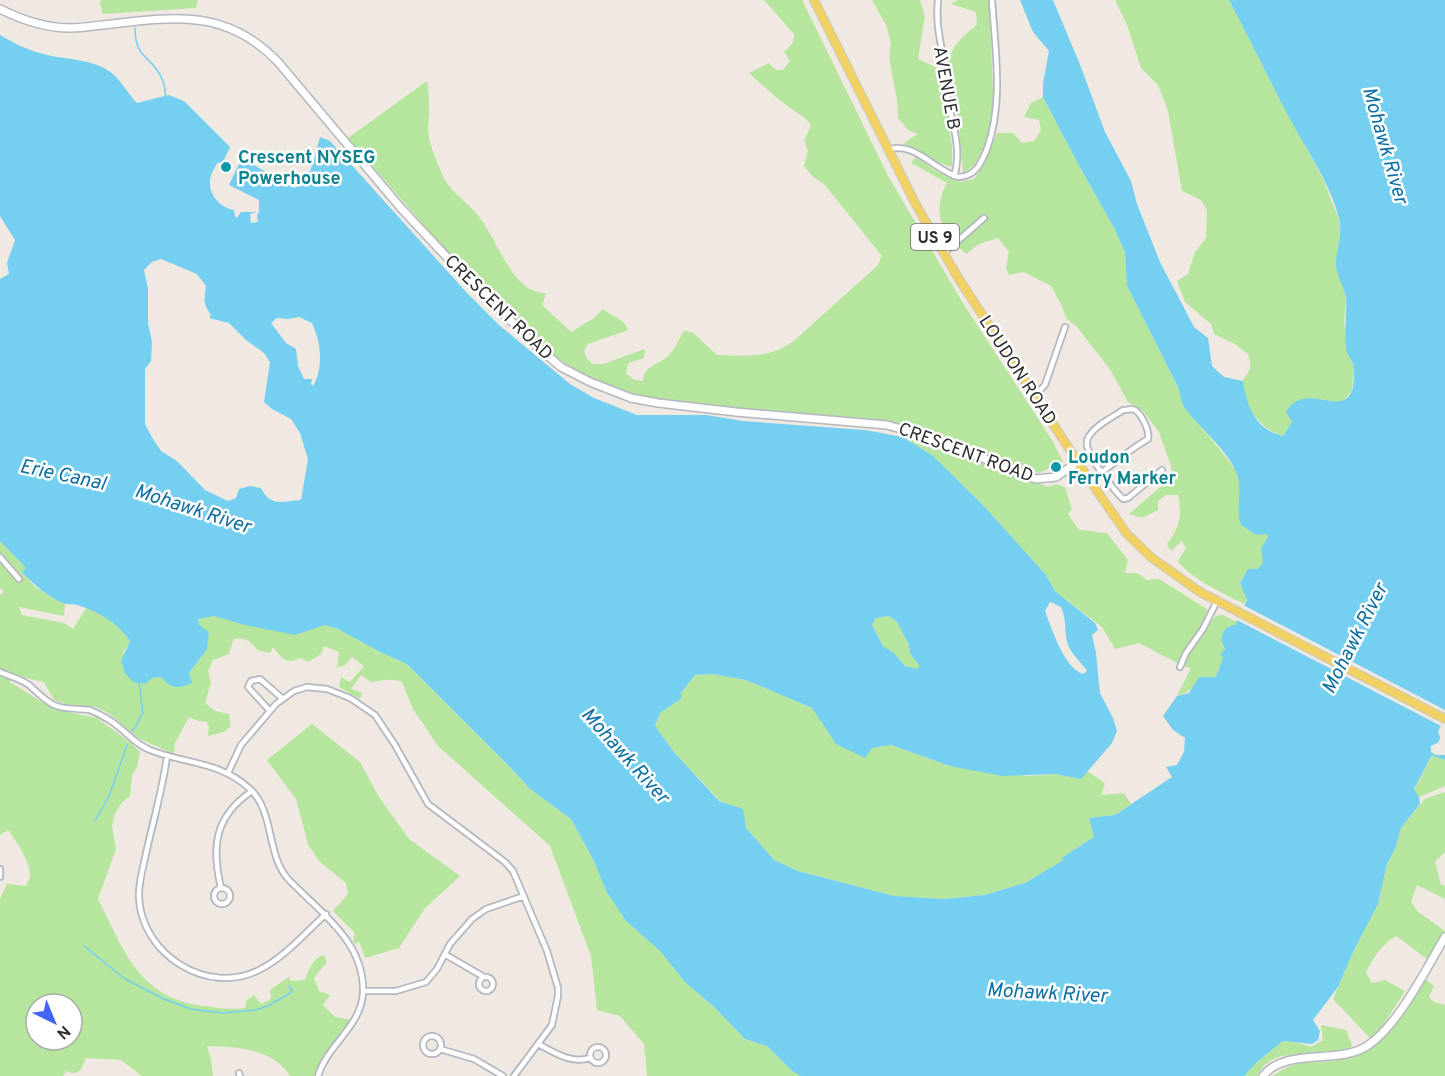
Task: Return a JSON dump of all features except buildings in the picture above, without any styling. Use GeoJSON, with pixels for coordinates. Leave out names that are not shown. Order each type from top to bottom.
{"type":"FeatureCollection","features":[{"type":"Feature","properties":{"kind":"main road","name":"LOUDON ROAD"},"geometry":{"type":"LineString","coordinates":[[814,0],[915,203],[944,253],[1034,396],[1120,525],[1152,558],[1173,575],[1217,602],[1445,719]]}},
{"type":"Feature","properties":{"kind":"street","name":"AVENUE B"},"geometry":{"type":"LineString","coordinates":[[938,0],[937,30],[944,57],[945,85],[957,150],[958,165],[954,176]]}},
{"type":"Feature","properties":{"kind":"street"},"geometry":{"type":"LineString","coordinates":[[888,150],[896,147],[906,148],[954,176],[966,176],[980,166],[994,126],[997,98],[992,0]]}},
{"type":"Feature","properties":{"kind":"street","name":"CRESCENT ROAD"},"geometry":{"type":"LineString","coordinates":[[0,9],[24,20],[71,28],[168,18],[198,19],[229,27],[249,37],[264,47],[278,62],[400,207],[535,345],[561,367],[613,393],[651,402],[727,411],[887,425],[932,438],[1036,479],[1056,477],[1078,462]]}},
{"type":"Feature","properties":{"kind":"street"},"geometry":{"type":"LineString","coordinates":[[944,253],[984,218]]}},
{"type":"Feature","properties":{"kind":"street"},"geometry":{"type":"LineString","coordinates":[[1034,396],[1045,385],[1065,327]]}},
{"type":"Feature","properties":{"kind":"street"},"geometry":{"type":"LineString","coordinates":[[1090,481],[1102,472],[1136,445],[1148,439],[1149,431],[1133,410],[1123,410],[1088,437],[1088,449],[1102,472],[1119,495],[1125,499],[1162,470]]}},
{"type":"Feature","properties":{"kind":"street"},"geometry":{"type":"LineString","coordinates":[[0,556],[20,579]]}},
{"type":"Feature","properties":{"kind":"street"},"geometry":{"type":"LineString","coordinates":[[1180,667],[1217,602]]}},
{"type":"Feature","properties":{"kind":"street"},"geometry":{"type":"LineString","coordinates":[[0,672],[27,684],[55,706],[91,710],[109,719],[133,740],[148,749],[167,756],[204,763],[228,773],[252,791],[264,812],[280,867],[287,878],[326,914],[346,939],[357,956],[361,969],[363,991],[356,1018],[328,1055],[318,1076]]}},
{"type":"Feature","properties":{"kind":"street"},"geometry":{"type":"LineString","coordinates":[[270,711],[248,687],[251,681],[260,679],[283,699]]}},
{"type":"Feature","properties":{"kind":"street"},"geometry":{"type":"LineString","coordinates":[[228,773],[241,745],[270,711],[294,691],[314,687],[327,689],[367,708],[383,726],[428,804],[505,862],[513,871],[547,951],[558,988],[558,1002],[552,1025],[514,1076]]}},
{"type":"Feature","properties":{"kind":"street"},"geometry":{"type":"LineString","coordinates":[[167,756],[139,885],[141,915],[152,938],[163,952],[188,970],[197,973],[233,977],[251,973],[277,958],[326,914]]}},
{"type":"Feature","properties":{"kind":"street"},"geometry":{"type":"LineString","coordinates":[[221,888],[215,854],[220,829],[237,801],[252,791]]}},
{"type":"Feature","properties":{"kind":"street"},"geometry":{"type":"LineString","coordinates":[[0,869],[0,877]]}},
{"type":"Feature","properties":{"kind":"street"},"geometry":{"type":"LineString","coordinates":[[363,991],[396,991],[419,985],[430,977],[459,932],[486,909],[524,896]]}},
{"type":"Feature","properties":{"kind":"street"},"geometry":{"type":"LineString","coordinates":[[1263,1076],[1273,1066],[1290,1060],[1335,1056],[1366,1047],[1388,1027],[1445,937]]}},
{"type":"Feature","properties":{"kind":"street"},"geometry":{"type":"LineString","coordinates":[[446,955],[484,977]]}},
{"type":"Feature","properties":{"kind":"street"},"geometry":{"type":"LineString","coordinates":[[538,1044],[570,1059],[582,1061],[590,1058]]}},
{"type":"Feature","properties":{"kind":"street"},"geometry":{"type":"LineString","coordinates":[[440,1049],[474,1059],[503,1076]]}},
{"type":"Feature","properties":{"kind":"green space"},"geometry":{"type":"Polygon","coordinates":[[[101,0],[198,0],[196,8],[103,14],[101,0]]]}},
{"type":"Feature","properties":{"kind":"green space"},"geometry":{"type":"Polygon","coordinates":[[[764,0],[802,0],[888,176],[964,305],[1052,440],[1063,462],[1039,473],[1024,470],[891,421],[714,407],[633,394],[591,378],[561,361],[539,344],[442,246],[348,138],[427,81],[429,136],[442,174],[450,187],[476,213],[515,275],[524,285],[534,291],[546,293],[542,305],[571,332],[594,318],[603,309],[621,320],[626,326],[628,330],[588,344],[584,351],[592,364],[603,364],[645,349],[644,358],[628,363],[626,374],[635,380],[643,381],[646,372],[652,366],[670,354],[684,331],[692,332],[717,355],[739,356],[768,353],[796,339],[877,266],[882,256],[824,184],[813,177],[804,166],[808,151],[804,141],[811,126],[807,120],[778,99],[749,73],[769,63],[776,70],[783,70],[790,61],[784,52],[793,43],[794,34],[764,0]]]}},
{"type":"Feature","properties":{"kind":"green space"},"geometry":{"type":"Polygon","coordinates":[[[872,0],[920,0],[925,16],[918,59],[940,69],[952,147],[952,167],[903,144],[918,134],[908,130],[898,118],[889,58],[891,43],[886,25],[872,0]]]}},
{"type":"Feature","properties":{"kind":"green space"},"geometry":{"type":"Polygon","coordinates":[[[958,0],[989,0],[993,91],[997,105],[985,145],[975,164],[963,173],[958,117],[948,66],[956,45],[977,25],[976,12],[951,4],[958,0]]]}},
{"type":"Feature","properties":{"kind":"green space"},"geometry":{"type":"Polygon","coordinates":[[[1115,0],[1229,0],[1323,179],[1338,217],[1341,235],[1337,251],[1337,273],[1343,283],[1346,301],[1344,323],[1346,349],[1354,367],[1352,391],[1344,400],[1333,403],[1322,399],[1292,422],[1283,436],[1260,422],[1245,399],[1243,381],[1250,368],[1248,354],[1235,344],[1214,334],[1211,324],[1185,302],[1177,281],[1188,274],[1195,252],[1206,238],[1207,210],[1201,200],[1182,191],[1168,111],[1158,85],[1141,68],[1127,25],[1115,0]]]}},
{"type":"Feature","properties":{"kind":"green space"},"geometry":{"type":"Polygon","coordinates":[[[1043,97],[1125,252],[1127,286],[1179,389],[1183,406],[1237,472],[1240,485],[1241,525],[1256,535],[1268,533],[1261,548],[1263,563],[1242,578],[1240,583],[1247,596],[1245,604],[1208,586],[1183,567],[1178,561],[1186,548],[1182,541],[1171,551],[1167,544],[1179,521],[1178,495],[1166,495],[1158,501],[1158,510],[1142,518],[1129,514],[1172,477],[1171,466],[1159,432],[1143,411],[1128,402],[1109,368],[1077,327],[1066,318],[1051,286],[1024,272],[1009,275],[1006,268],[1009,252],[998,238],[979,244],[966,254],[958,246],[945,230],[940,213],[942,194],[947,183],[911,163],[916,157],[936,171],[960,182],[974,179],[982,168],[997,133],[1013,133],[1022,143],[1034,141],[1041,130],[1039,120],[1024,117],[1031,103],[1043,97]]]}},
{"type":"Feature","properties":{"kind":"green space"},"geometry":{"type":"Polygon","coordinates":[[[901,432],[1048,487],[1056,484],[1065,487],[1072,509],[1068,514],[1079,530],[1107,533],[1128,560],[1125,573],[1137,573],[1147,580],[1159,579],[1207,609],[1206,618],[1180,658],[1179,664],[1139,643],[1115,649],[1102,627],[1055,591],[1046,575],[983,505],[933,456],[903,437],[901,432]]]}},
{"type":"Feature","properties":{"kind":"green space"},"geometry":{"type":"Polygon","coordinates":[[[0,541],[27,568],[23,573],[35,587],[65,604],[64,616],[19,607],[22,615],[64,623],[73,629],[86,608],[99,614],[126,636],[130,641],[123,653],[152,678],[189,673],[202,656],[198,618],[214,616],[260,628],[311,629],[325,625],[338,629],[407,664],[530,789],[571,819],[593,859],[606,891],[626,921],[660,951],[685,982],[714,1007],[745,1039],[767,1046],[792,1071],[801,1076],[647,1076],[644,1044],[620,1016],[597,1010],[591,956],[550,846],[438,746],[413,709],[402,682],[383,680],[371,682],[361,675],[351,689],[362,693],[360,699],[339,687],[341,677],[350,682],[364,666],[352,657],[344,666],[337,667],[339,652],[324,646],[321,654],[308,662],[300,658],[291,661],[282,657],[273,647],[270,653],[257,650],[245,639],[234,639],[229,654],[213,660],[208,671],[211,683],[205,703],[215,711],[229,714],[231,726],[224,732],[208,736],[207,722],[189,717],[175,743],[174,754],[138,738],[110,714],[96,707],[66,704],[54,700],[44,682],[13,675],[10,682],[53,709],[97,718],[140,752],[137,767],[132,775],[130,796],[122,802],[115,814],[112,825],[116,849],[98,899],[126,953],[148,982],[163,993],[182,1001],[219,1008],[245,1008],[247,1000],[254,995],[261,1004],[271,999],[270,990],[289,977],[291,981],[305,980],[309,968],[324,955],[327,962],[314,978],[319,991],[330,995],[323,1005],[335,1017],[351,1020],[325,1054],[315,1076],[290,1076],[283,1067],[264,1054],[230,1047],[207,1046],[213,1076],[142,1076],[121,1060],[86,1058],[80,1071],[73,1073],[66,1071],[63,1076],[0,1076],[0,899],[7,884],[26,886],[30,876],[26,858],[11,834],[8,830],[0,835],[0,595],[4,592],[0,588],[0,541]]]}},
{"type":"Feature","properties":{"kind":"green space"},"geometry":{"type":"Polygon","coordinates":[[[1223,615],[1237,622],[1221,640],[1225,649],[1221,655],[1223,657],[1216,677],[1177,696],[1191,668],[1183,666],[1186,658],[1212,620],[1216,616],[1223,615]]]}},
{"type":"Feature","properties":{"kind":"green space"},"geometry":{"type":"Polygon","coordinates":[[[889,616],[897,622],[909,645],[910,654],[920,665],[918,669],[905,666],[894,653],[883,646],[872,625],[876,618],[889,616]]]}},
{"type":"Feature","properties":{"kind":"green space"},"geometry":{"type":"Polygon","coordinates":[[[712,674],[746,680],[812,708],[836,744],[872,748],[891,745],[950,766],[1027,776],[1056,774],[1081,779],[1087,771],[1105,783],[1101,795],[1124,793],[1131,804],[1115,815],[1090,818],[1095,837],[1063,857],[1063,861],[1025,883],[984,895],[944,899],[894,896],[798,871],[774,860],[746,828],[742,809],[720,801],[674,752],[655,726],[660,713],[681,699],[681,693],[695,675],[712,674]]]}},
{"type":"Feature","properties":{"kind":"green space"},"geometry":{"type":"Polygon","coordinates":[[[312,724],[360,762],[379,797],[409,839],[460,876],[425,908],[399,948],[365,958],[359,941],[356,944],[353,941],[355,933],[333,911],[348,894],[346,883],[319,861],[308,844],[296,799],[267,760],[312,724]]]}},
{"type":"Feature","properties":{"kind":"green space"},"geometry":{"type":"Polygon","coordinates":[[[1433,754],[1445,760],[1445,786],[1419,797],[1414,790],[1433,754]]]}},
{"type":"Feature","properties":{"kind":"green space"},"geometry":{"type":"Polygon","coordinates":[[[1445,792],[1445,852],[1435,862],[1441,884],[1445,886],[1445,899],[1417,885],[1411,902],[1417,911],[1445,931],[1427,959],[1396,936],[1374,957],[1366,973],[1372,983],[1385,980],[1405,991],[1380,1030],[1370,1038],[1333,999],[1354,950],[1378,904],[1387,864],[1396,847],[1401,828],[1425,799],[1445,792]]]}},
{"type":"Feature","properties":{"kind":"green space"},"geometry":{"type":"Polygon","coordinates":[[[1425,979],[1434,986],[1429,997],[1434,1002],[1445,1005],[1445,1076],[1272,1076],[1293,1065],[1353,1057],[1380,1042],[1390,1032],[1425,979]]]}},
{"type":"Feature","properties":{"kind":"green space"},"geometry":{"type":"Polygon","coordinates":[[[1321,1025],[1346,1030],[1352,1045],[1350,1048],[1326,1054],[1277,1058],[1269,1061],[1257,1076],[1244,1076],[1283,1041],[1311,1047],[1323,1040],[1321,1025]]]}},
{"type":"Feature","properties":{"kind":"water"},"geometry":{"type":"Polygon","coordinates":[[[1020,0],[1053,0],[1105,132],[1131,181],[1137,204],[1160,262],[1194,327],[1208,338],[1212,366],[1224,377],[1243,381],[1247,400],[1254,416],[1273,433],[1283,436],[1292,422],[1286,412],[1294,403],[1312,398],[1339,401],[1346,398],[1352,391],[1354,367],[1345,342],[1346,298],[1336,264],[1340,225],[1325,181],[1291,121],[1229,0],[1445,0],[1445,716],[1438,732],[1439,742],[1431,746],[1431,752],[1436,755],[1445,755],[1445,760],[1432,755],[1414,789],[1420,804],[1401,828],[1396,847],[1387,864],[1378,904],[1338,987],[1313,1020],[1320,1031],[1318,1040],[1312,1044],[1283,1041],[1244,1076],[801,1076],[792,1071],[767,1046],[745,1039],[714,1007],[685,982],[660,951],[626,921],[606,891],[593,859],[571,819],[530,789],[407,664],[338,629],[325,625],[295,635],[214,616],[198,619],[199,625],[209,632],[207,649],[189,673],[192,683],[175,687],[161,677],[152,678],[145,684],[133,682],[125,673],[121,661],[130,641],[120,629],[107,618],[77,605],[63,603],[46,594],[22,572],[26,568],[0,541],[0,279],[9,274],[7,263],[15,240],[0,216],[0,35],[47,55],[98,65],[113,74],[137,103],[169,95],[184,101],[230,147],[222,164],[218,162],[211,174],[212,193],[219,203],[234,210],[237,218],[241,212],[256,212],[250,214],[251,223],[258,222],[259,200],[229,185],[242,158],[294,188],[309,173],[320,137],[330,141],[467,293],[499,325],[570,384],[594,398],[637,415],[706,415],[743,421],[865,430],[903,437],[933,456],[983,505],[1046,575],[1055,591],[1095,623],[1098,630],[1092,635],[1100,693],[1117,731],[1112,743],[1081,779],[1056,774],[1002,776],[950,766],[891,745],[872,748],[865,758],[836,744],[812,708],[746,680],[712,674],[695,675],[681,693],[681,699],[660,713],[655,726],[674,752],[719,801],[743,809],[746,828],[774,860],[798,871],[894,896],[944,899],[984,895],[1025,883],[1062,861],[1063,857],[1094,837],[1089,818],[1115,815],[1172,777],[1166,767],[1177,765],[1184,752],[1185,738],[1173,730],[1163,716],[1177,696],[1189,693],[1199,677],[1216,677],[1223,657],[1220,655],[1225,649],[1221,640],[1223,634],[1227,628],[1235,625],[1247,600],[1240,583],[1248,569],[1257,569],[1263,563],[1261,548],[1268,537],[1267,534],[1256,535],[1241,525],[1239,480],[1233,465],[1184,407],[1179,389],[1127,286],[1125,252],[1043,97],[1043,83],[1049,51],[1033,32],[1020,0]],[[161,259],[152,262],[144,270],[148,289],[148,323],[152,342],[151,361],[145,369],[145,424],[153,439],[161,451],[177,461],[205,490],[228,501],[236,498],[239,489],[250,486],[261,488],[273,501],[301,500],[308,459],[300,433],[291,419],[264,402],[270,362],[264,353],[246,340],[229,323],[209,318],[211,315],[205,302],[206,286],[197,274],[161,259]],[[299,317],[277,318],[271,323],[286,343],[296,349],[298,366],[304,379],[312,379],[313,386],[320,363],[315,331],[312,323],[299,317]],[[1050,602],[1045,611],[1064,656],[1076,670],[1083,674],[1087,671],[1068,646],[1061,607],[1050,602]],[[889,616],[876,618],[872,625],[883,646],[894,653],[905,666],[918,669],[919,665],[910,654],[909,645],[897,622],[889,616]]]}},
{"type":"Feature","properties":{"kind":"pier"},"geometry":{"type":"Polygon","coordinates":[[[1241,604],[1445,710],[1443,727],[1235,619],[1241,604]]]}},
{"type":"Feature","properties":{"kind":"waterway"},"geometry":{"type":"LineString","coordinates":[[135,28],[138,46],[158,71],[164,83],[166,98]]}},
{"type":"Feature","properties":{"kind":"waterway"},"geometry":{"type":"LineString","coordinates":[[132,731],[143,713],[139,682]]}},
{"type":"Feature","properties":{"kind":"waterway"},"geometry":{"type":"LineString","coordinates":[[95,821],[109,796],[127,745]]}},
{"type":"Feature","properties":{"kind":"waterway"},"geometry":{"type":"LineString","coordinates":[[84,946],[125,979],[164,999],[191,1009],[222,1013],[256,1010],[290,993],[292,990],[289,986]]}},
{"type":"Feature","properties":{"kind":"place","name":"Crescent NYSEG Powerhouse"},"geometry":{"type":"Point","coordinates":[226,167]}},
{"type":"Feature","properties":{"kind":"place","name":"Loudon Ferry Marker"},"geometry":{"type":"Point","coordinates":[1056,467]}},
{"type":"Feature","properties":{"kind":"water label","name":"Mohawk River"},"geometry":{"type":"Point","coordinates":[1386,145]}},
{"type":"Feature","properties":{"kind":"water label","name":"Erie Canal"},"geometry":{"type":"Point","coordinates":[63,474]}},
{"type":"Feature","properties":{"kind":"water label","name":"Mohawk River"},"geometry":{"type":"Point","coordinates":[193,508]}},
{"type":"Feature","properties":{"kind":"water label","name":"Mohawk River"},"geometry":{"type":"Point","coordinates":[1354,638]}},
{"type":"Feature","properties":{"kind":"water label","name":"Mohawk River"},"geometry":{"type":"Point","coordinates":[626,755]}},
{"type":"Feature","properties":{"kind":"water label","name":"Mohawk River"},"geometry":{"type":"Point","coordinates":[1047,992]}}]}
